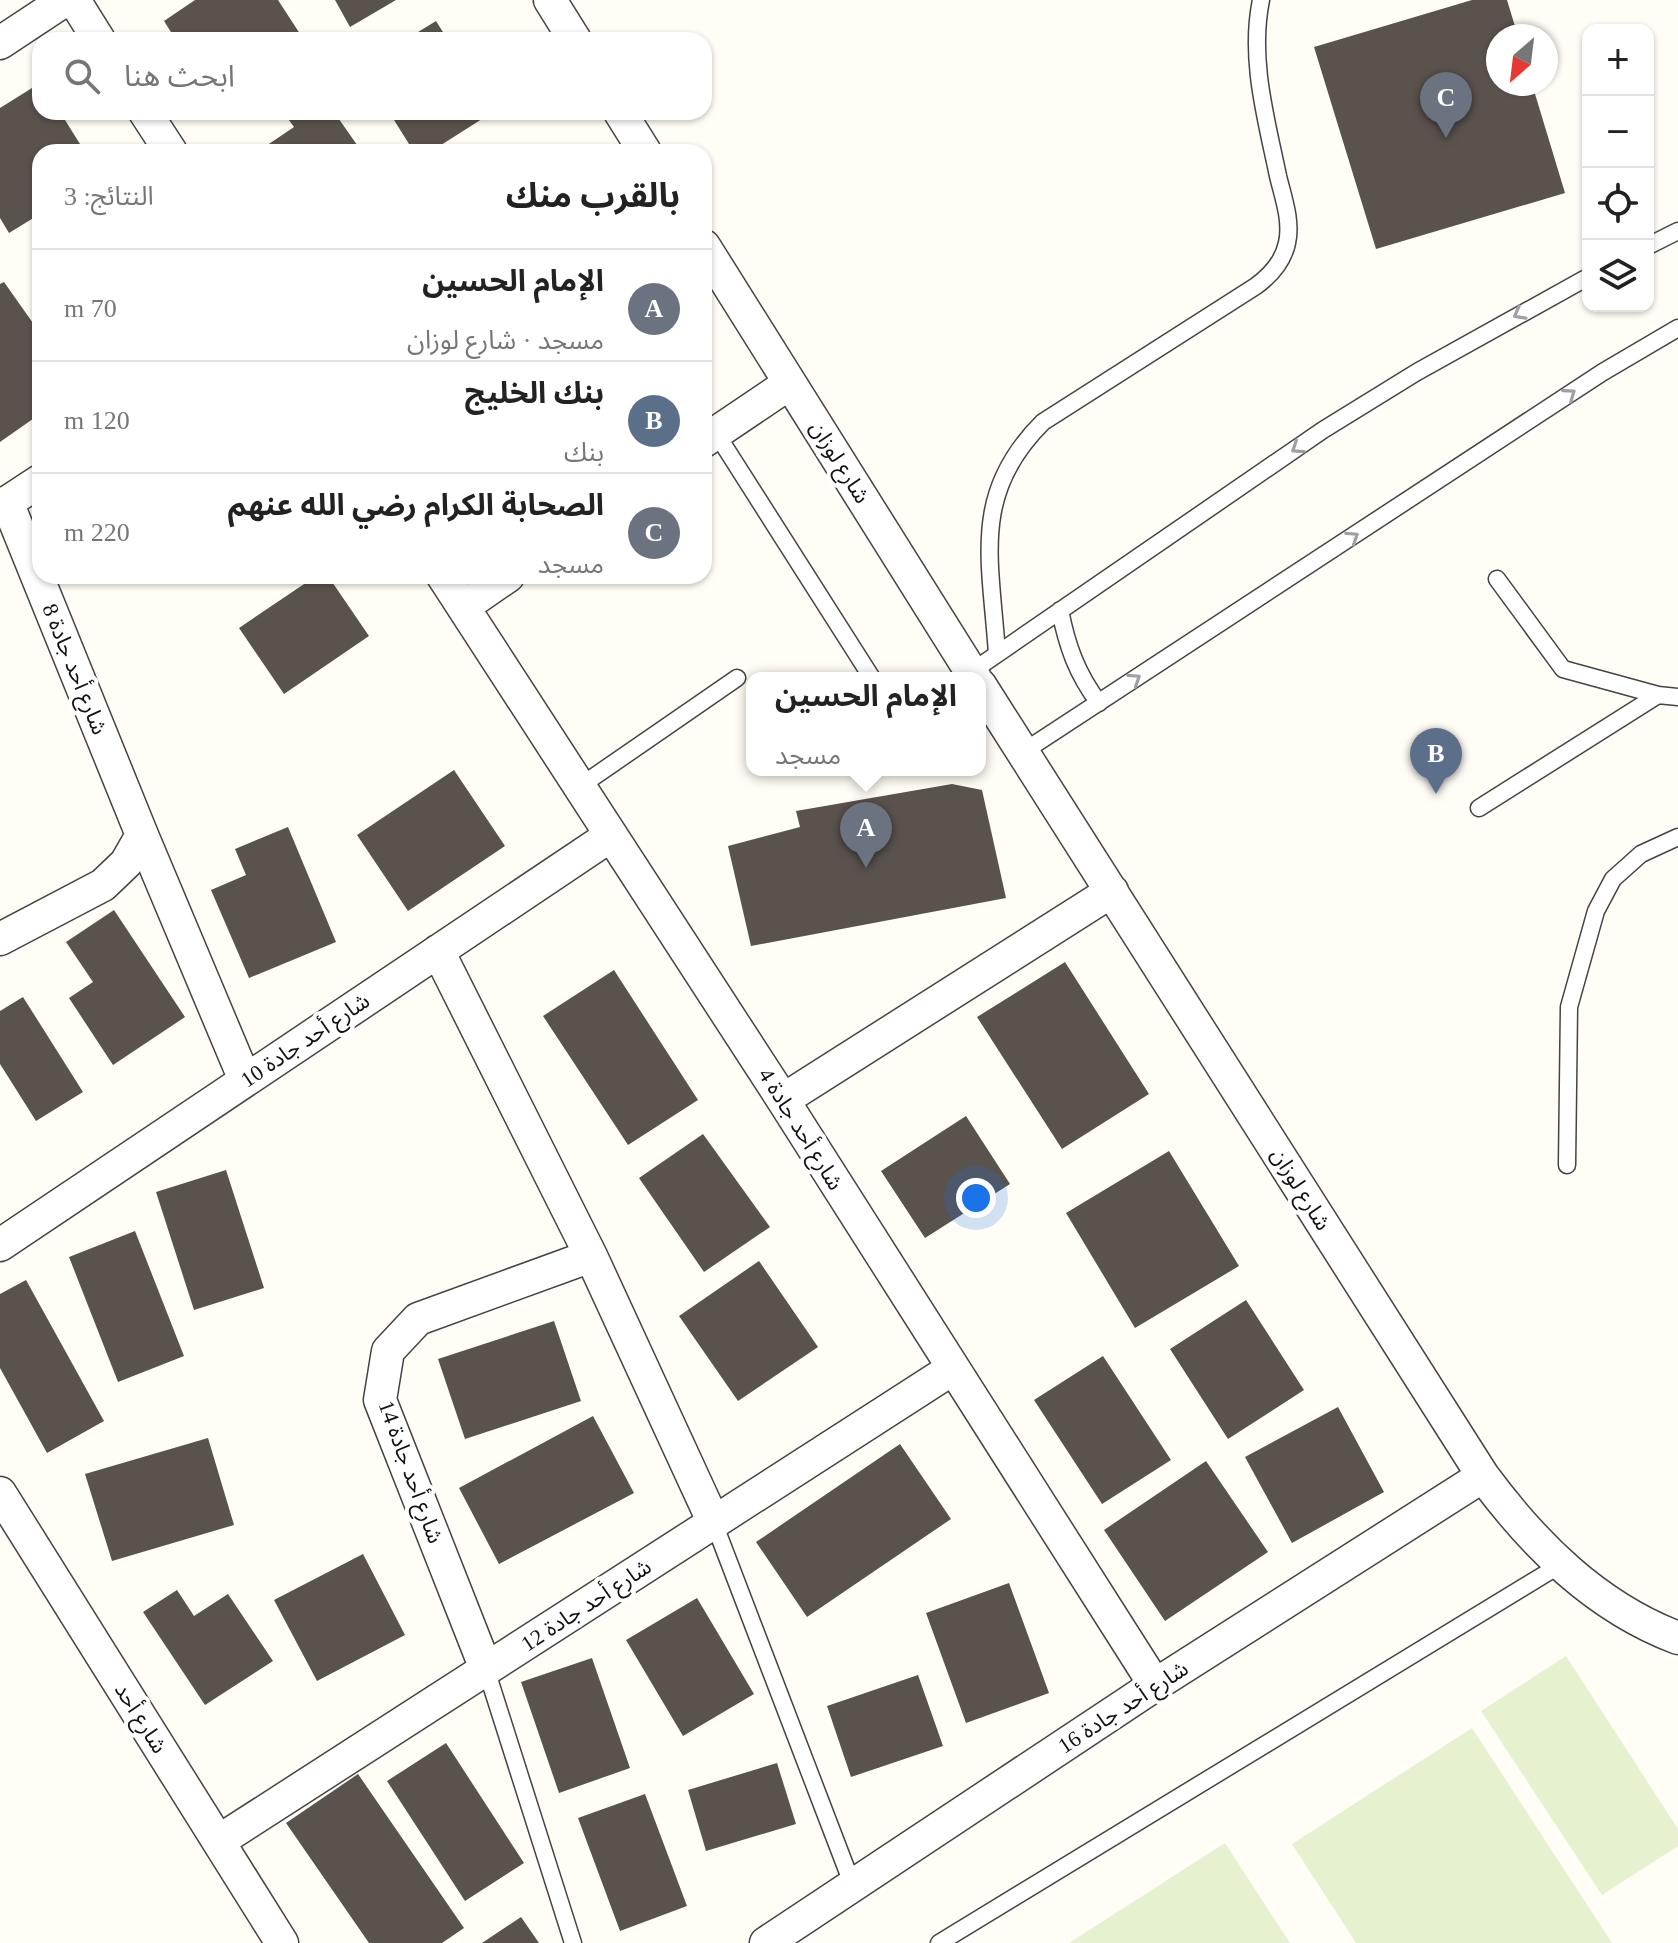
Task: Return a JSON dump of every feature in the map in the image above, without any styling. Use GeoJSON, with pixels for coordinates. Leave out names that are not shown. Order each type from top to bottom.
{"type":"FeatureCollection","features":[{"type":"Feature","properties":{"kind":"street"},"geometry":{"type":"LineString","coordinates":[[0,43],[65,0]]}},
{"type":"Feature","properties":{"kind":"street"},"geometry":{"type":"LineString","coordinates":[[74,0],[94,32]]}},
{"type":"Feature","properties":{"kind":"street"},"geometry":{"type":"LineString","coordinates":[[550,0],[570,32]]}},
{"type":"Feature","properties":{"kind":"street"},"geometry":{"type":"LineString","coordinates":[[150,120],[166,144]]}},
{"type":"Feature","properties":{"kind":"street"},"geometry":{"type":"LineString","coordinates":[[625,120],[640,144]]}},
{"type":"Feature","properties":{"kind":"street","name":"شارع لوزان"},"geometry":{"type":"LineString","coordinates":[[712,259],[976,672]]}},
{"type":"Feature","properties":{"kind":"street"},"geometry":{"type":"LineString","coordinates":[[712,436],[790,383]]}},
{"type":"Feature","properties":{"kind":"street"},"geometry":{"type":"LineString","coordinates":[[4,505],[32,486]]}},
{"type":"Feature","properties":{"kind":"street","name":"شارع أحد جادة 8"},"geometry":{"type":"LineString","coordinates":[[4,505],[32,572]]}},
{"type":"Feature","properties":{"kind":"street","name":"شارع أحد جادة 8"},"geometry":{"type":"LineString","coordinates":[[37,584],[245,1080]]}},
{"type":"Feature","properties":{"kind":"street","name":"شارع أحد جادة 4"},"geometry":{"type":"LineString","coordinates":[[448,584],[783,1100],[1155,1685]]}},
{"type":"Feature","properties":{"kind":"street"},"geometry":{"type":"LineString","coordinates":[[463,607],[496,584]]}},
{"type":"Feature","properties":{"kind":"street","name":"شارع لوزان"},"geometry":{"type":"LineString","coordinates":[[986,689],[1023,752],[1483,1476],[1514,1518],[1560,1565],[1612,1605],[1660,1632],[1678,1638]]}},
{"type":"Feature","properties":{"kind":"street"},"geometry":{"type":"LineString","coordinates":[[0,939],[103,885],[126,863],[142,835]]}},
{"type":"Feature","properties":{"kind":"street","name":"شارع أحد جادة 10"},"geometry":{"type":"LineString","coordinates":[[0,1245],[610,836]]}},
{"type":"Feature","properties":{"kind":"street"},"geometry":{"type":"LineString","coordinates":[[783,1100],[1112,891]]}},
{"type":"Feature","properties":{"kind":"street"},"geometry":{"type":"LineString","coordinates":[[438,951],[591,1256],[714,1523]]}},
{"type":"Feature","properties":{"kind":"street","name":"شارع أحد جادة 14"},"geometry":{"type":"LineString","coordinates":[[486,1669],[380,1400],[388,1351],[418,1319],[591,1256]]}},
{"type":"Feature","properties":{"kind":"street","name":"شارع أحد جادة 12"},"geometry":{"type":"LineString","coordinates":[[219,1841],[952,1369]]}},
{"type":"Feature","properties":{"kind":"street","name":"شارع أحد جادة 16"},"geometry":{"type":"LineString","coordinates":[[766,1943],[1155,1685],[1483,1476]]}},
{"type":"Feature","properties":{"kind":"street","name":"شارع أحد"},"geometry":{"type":"LineString","coordinates":[[0,1493],[282,1943]]}},
{"type":"Feature","properties":{"kind":"lane"},"geometry":{"type":"LineString","coordinates":[[982,672],[992,507],[1010,460],[1043,422],[1256,286],[1268,277],[1285,252],[1287,215],[1259,78],[1256,44],[1261,0]]}},
{"type":"Feature","properties":{"kind":"lane"},"geometry":{"type":"LineString","coordinates":[[1654,243],[1678,231]]}},
{"type":"Feature","properties":{"kind":"lane"},"geometry":{"type":"LineString","coordinates":[[986,678],[1060,610],[1323,430],[1417,372],[1582,280]]}},
{"type":"Feature","properties":{"kind":"lane"},"geometry":{"type":"LineString","coordinates":[[1023,752],[1603,372],[1678,328]]}},
{"type":"Feature","properties":{"kind":"lane"},"geometry":{"type":"LineString","coordinates":[[712,440],[868,672]]}},
{"type":"Feature","properties":{"kind":"lane"},"geometry":{"type":"LineString","coordinates":[[1497,579],[1563,669],[1658,695],[1678,697]]}},
{"type":"Feature","properties":{"kind":"lane"},"geometry":{"type":"LineString","coordinates":[[1060,610],[1065,639],[1075,666],[1099,703]]}},
{"type":"Feature","properties":{"kind":"lane"},"geometry":{"type":"LineString","coordinates":[[579,787],[737,678]]}},
{"type":"Feature","properties":{"kind":"lane"},"geometry":{"type":"LineString","coordinates":[[1479,808],[1658,695]]}},
{"type":"Feature","properties":{"kind":"lane"},"geometry":{"type":"LineString","coordinates":[[1567,1165],[1569,1007],[1596,911],[1613,879],[1641,854],[1678,837]]}},
{"type":"Feature","properties":{"kind":"lane"},"geometry":{"type":"LineString","coordinates":[[714,1523],[853,1886]]}},
{"type":"Feature","properties":{"kind":"lane"},"geometry":{"type":"LineString","coordinates":[[939,1943],[1560,1565]]}},
{"type":"Feature","properties":{"kind":"lane"},"geometry":{"type":"LineString","coordinates":[[486,1669],[573,1943]]}},
{"type":"Feature","properties":{"kind":"green space"},"geometry":{"type":"Polygon","coordinates":[[[1566,1656],[1678,1829],[1678,1846],[1602,1895],[1481,1711],[1566,1656]]]}},
{"type":"Feature","properties":{"kind":"green space"},"geometry":{"type":"Polygon","coordinates":[[[1472,1728],[1612,1943],[1356,1943],[1292,1844],[1472,1728]]]}},
{"type":"Feature","properties":{"kind":"green space"},"geometry":{"type":"Polygon","coordinates":[[[1225,1843],[1290,1943],[1069,1943],[1225,1843]]]}},
{"type":"Feature","properties":{"kind":"building"},"geometry":{"type":"Polygon","coordinates":[[[195,0],[278,0],[299,32],[171,32],[164,21],[195,0]]]}},
{"type":"Feature","properties":{"kind":"building"},"geometry":{"type":"Polygon","coordinates":[[[335,0],[396,0],[350,27],[335,0]]]}},
{"type":"Feature","properties":{"kind":"building"},"geometry":{"type":"Polygon","coordinates":[[[1472,0],[1507,0],[1514,24],[1486,24],[1486,96],[1536,96],[1565,193],[1376,249],[1314,47],[1472,0]]]}},
{"type":"Feature","properties":{"kind":"building"},"geometry":{"type":"Polygon","coordinates":[[[436,21],[443,32],[418,32],[436,21]]]}},
{"type":"Feature","properties":{"kind":"building"},"geometry":{"type":"Polygon","coordinates":[[[32,88],[32,120],[65,120],[80,144],[32,144],[32,219],[9,233],[0,218],[0,108],[32,88]]]}},
{"type":"Feature","properties":{"kind":"building"},"geometry":{"type":"Polygon","coordinates":[[[289,120],[340,120],[356,144],[269,144],[294,127],[289,120]]]}},
{"type":"Feature","properties":{"kind":"building"},"geometry":{"type":"Polygon","coordinates":[[[394,120],[480,120],[443,144],[409,144],[394,120]]]}},
{"type":"Feature","properties":{"kind":"building"},"geometry":{"type":"Polygon","coordinates":[[[4,282],[32,322],[32,420],[0,442],[0,284],[4,282]]]}},
{"type":"Feature","properties":{"kind":"building"},"geometry":{"type":"Polygon","coordinates":[[[304,584],[333,584],[369,636],[284,694],[239,628],[304,584]]]}},
{"type":"Feature","properties":{"kind":"building"},"geometry":{"type":"Polygon","coordinates":[[[454,770],[505,846],[408,911],[357,835],[454,770]]]}},
{"type":"Feature","properties":{"kind":"building"},"geometry":{"type":"Polygon","coordinates":[[[952,784],[982,790],[1006,898],[751,946],[728,846],[800,827],[796,811],[952,784]]]}},
{"type":"Feature","properties":{"kind":"building"},"geometry":{"type":"Polygon","coordinates":[[[288,827],[336,942],[249,978],[211,890],[246,875],[235,849],[288,827]]]}},
{"type":"Feature","properties":{"kind":"building"},"geometry":{"type":"Polygon","coordinates":[[[114,910],[185,1017],[113,1065],[69,998],[93,982],[66,942],[114,910]]]}},
{"type":"Feature","properties":{"kind":"building"},"geometry":{"type":"Polygon","coordinates":[[[1065,962],[1149,1094],[1062,1149],[977,1017],[1065,962]]]}},
{"type":"Feature","properties":{"kind":"building"},"geometry":{"type":"Polygon","coordinates":[[[614,970],[698,1100],[628,1145],[543,1016],[614,970]]]}},
{"type":"Feature","properties":{"kind":"building"},"geometry":{"type":"Polygon","coordinates":[[[23,997],[83,1092],[36,1121],[0,1064],[0,1011],[23,997]]]}},
{"type":"Feature","properties":{"kind":"building"},"geometry":{"type":"Polygon","coordinates":[[[966,1116],[1010,1184],[925,1238],[881,1171],[966,1116]]]}},
{"type":"Feature","properties":{"kind":"building"},"geometry":{"type":"Polygon","coordinates":[[[703,1134],[770,1227],[704,1272],[639,1178],[703,1134]]]}},
{"type":"Feature","properties":{"kind":"building"},"geometry":{"type":"Polygon","coordinates":[[[1169,1151],[1239,1266],[1135,1328],[1066,1213],[1169,1151]]]}},
{"type":"Feature","properties":{"kind":"building"},"geometry":{"type":"Polygon","coordinates":[[[226,1170],[264,1288],[194,1310],[156,1192],[226,1170]]]}},
{"type":"Feature","properties":{"kind":"building"},"geometry":{"type":"Polygon","coordinates":[[[135,1231],[184,1356],[118,1382],[69,1257],[135,1231]]]}},
{"type":"Feature","properties":{"kind":"building"},"geometry":{"type":"Polygon","coordinates":[[[759,1261],[818,1347],[738,1401],[679,1316],[759,1261]]]}},
{"type":"Feature","properties":{"kind":"building"},"geometry":{"type":"Polygon","coordinates":[[[26,1280],[104,1421],[47,1453],[0,1368],[0,1294],[26,1280]]]}},
{"type":"Feature","properties":{"kind":"building"},"geometry":{"type":"Polygon","coordinates":[[[1246,1300],[1304,1390],[1228,1439],[1170,1349],[1246,1300]]]}},
{"type":"Feature","properties":{"kind":"building"},"geometry":{"type":"Polygon","coordinates":[[[554,1321],[581,1401],[465,1439],[438,1359],[554,1321]]]}},
{"type":"Feature","properties":{"kind":"building"},"geometry":{"type":"Polygon","coordinates":[[[1103,1356],[1171,1460],[1102,1504],[1034,1400],[1103,1356]]]}},
{"type":"Feature","properties":{"kind":"building"},"geometry":{"type":"Polygon","coordinates":[[[1338,1407],[1384,1492],[1292,1543],[1245,1457],[1338,1407]]]}},
{"type":"Feature","properties":{"kind":"building"},"geometry":{"type":"Polygon","coordinates":[[[593,1416],[634,1493],[499,1564],[459,1488],[593,1416]]]}},
{"type":"Feature","properties":{"kind":"building"},"geometry":{"type":"Polygon","coordinates":[[[208,1438],[234,1525],[112,1561],[85,1474],[208,1438]]]}},
{"type":"Feature","properties":{"kind":"building"},"geometry":{"type":"Polygon","coordinates":[[[900,1444],[951,1519],[807,1617],[756,1542],[900,1444]]]}},
{"type":"Feature","properties":{"kind":"building"},"geometry":{"type":"Polygon","coordinates":[[[1206,1461],[1268,1552],[1165,1621],[1104,1530],[1206,1461]]]}},
{"type":"Feature","properties":{"kind":"building"},"geometry":{"type":"Polygon","coordinates":[[[363,1554],[405,1635],[317,1681],[274,1600],[363,1554]]]}},
{"type":"Feature","properties":{"kind":"building"},"geometry":{"type":"Polygon","coordinates":[[[1009,1583],[1049,1693],[966,1723],[926,1613],[1009,1583]]]}},
{"type":"Feature","properties":{"kind":"building"},"geometry":{"type":"Polygon","coordinates":[[[177,1590],[194,1616],[228,1594],[273,1661],[205,1705],[143,1612],[177,1590]]]}},
{"type":"Feature","properties":{"kind":"building"},"geometry":{"type":"Polygon","coordinates":[[[697,1598],[754,1694],[683,1736],[626,1640],[697,1598]]]}},
{"type":"Feature","properties":{"kind":"building"},"geometry":{"type":"Polygon","coordinates":[[[592,1658],[630,1768],[559,1793],[521,1682],[592,1658]]]}},
{"type":"Feature","properties":{"kind":"building"},"geometry":{"type":"Polygon","coordinates":[[[918,1675],[943,1746],[851,1777],[827,1706],[918,1675]]]}},
{"type":"Feature","properties":{"kind":"building"},"geometry":{"type":"Polygon","coordinates":[[[446,1743],[524,1863],[465,1901],[387,1781],[446,1743]]]}},
{"type":"Feature","properties":{"kind":"building"},"geometry":{"type":"Polygon","coordinates":[[[777,1763],[796,1824],[706,1851],[688,1790],[777,1763]]]}},
{"type":"Feature","properties":{"kind":"building"},"geometry":{"type":"Polygon","coordinates":[[[358,1774],[464,1928],[442,1943],[369,1943],[286,1823],[358,1774]]]}},
{"type":"Feature","properties":{"kind":"building"},"geometry":{"type":"Polygon","coordinates":[[[645,1794],[687,1906],[620,1931],[578,1818],[645,1794]]]}},
{"type":"Feature","properties":{"kind":"building"},"geometry":{"type":"Polygon","coordinates":[[[521,1917],[539,1943],[482,1943],[521,1917]]]}},
{"type":"Feature","properties":{"kind":"place","name":"الصحابة الكرام رضي الله عنهم"},"geometry":{"type":"Point","coordinates":[1446,138]}},
{"type":"Feature","properties":{"kind":"place","name":"بنك الخليج"},"geometry":{"type":"Point","coordinates":[1436,794]}},
{"type":"Feature","properties":{"kind":"place","name":"الإمام الحسين"},"geometry":{"type":"Point","coordinates":[866,868]}}]}
